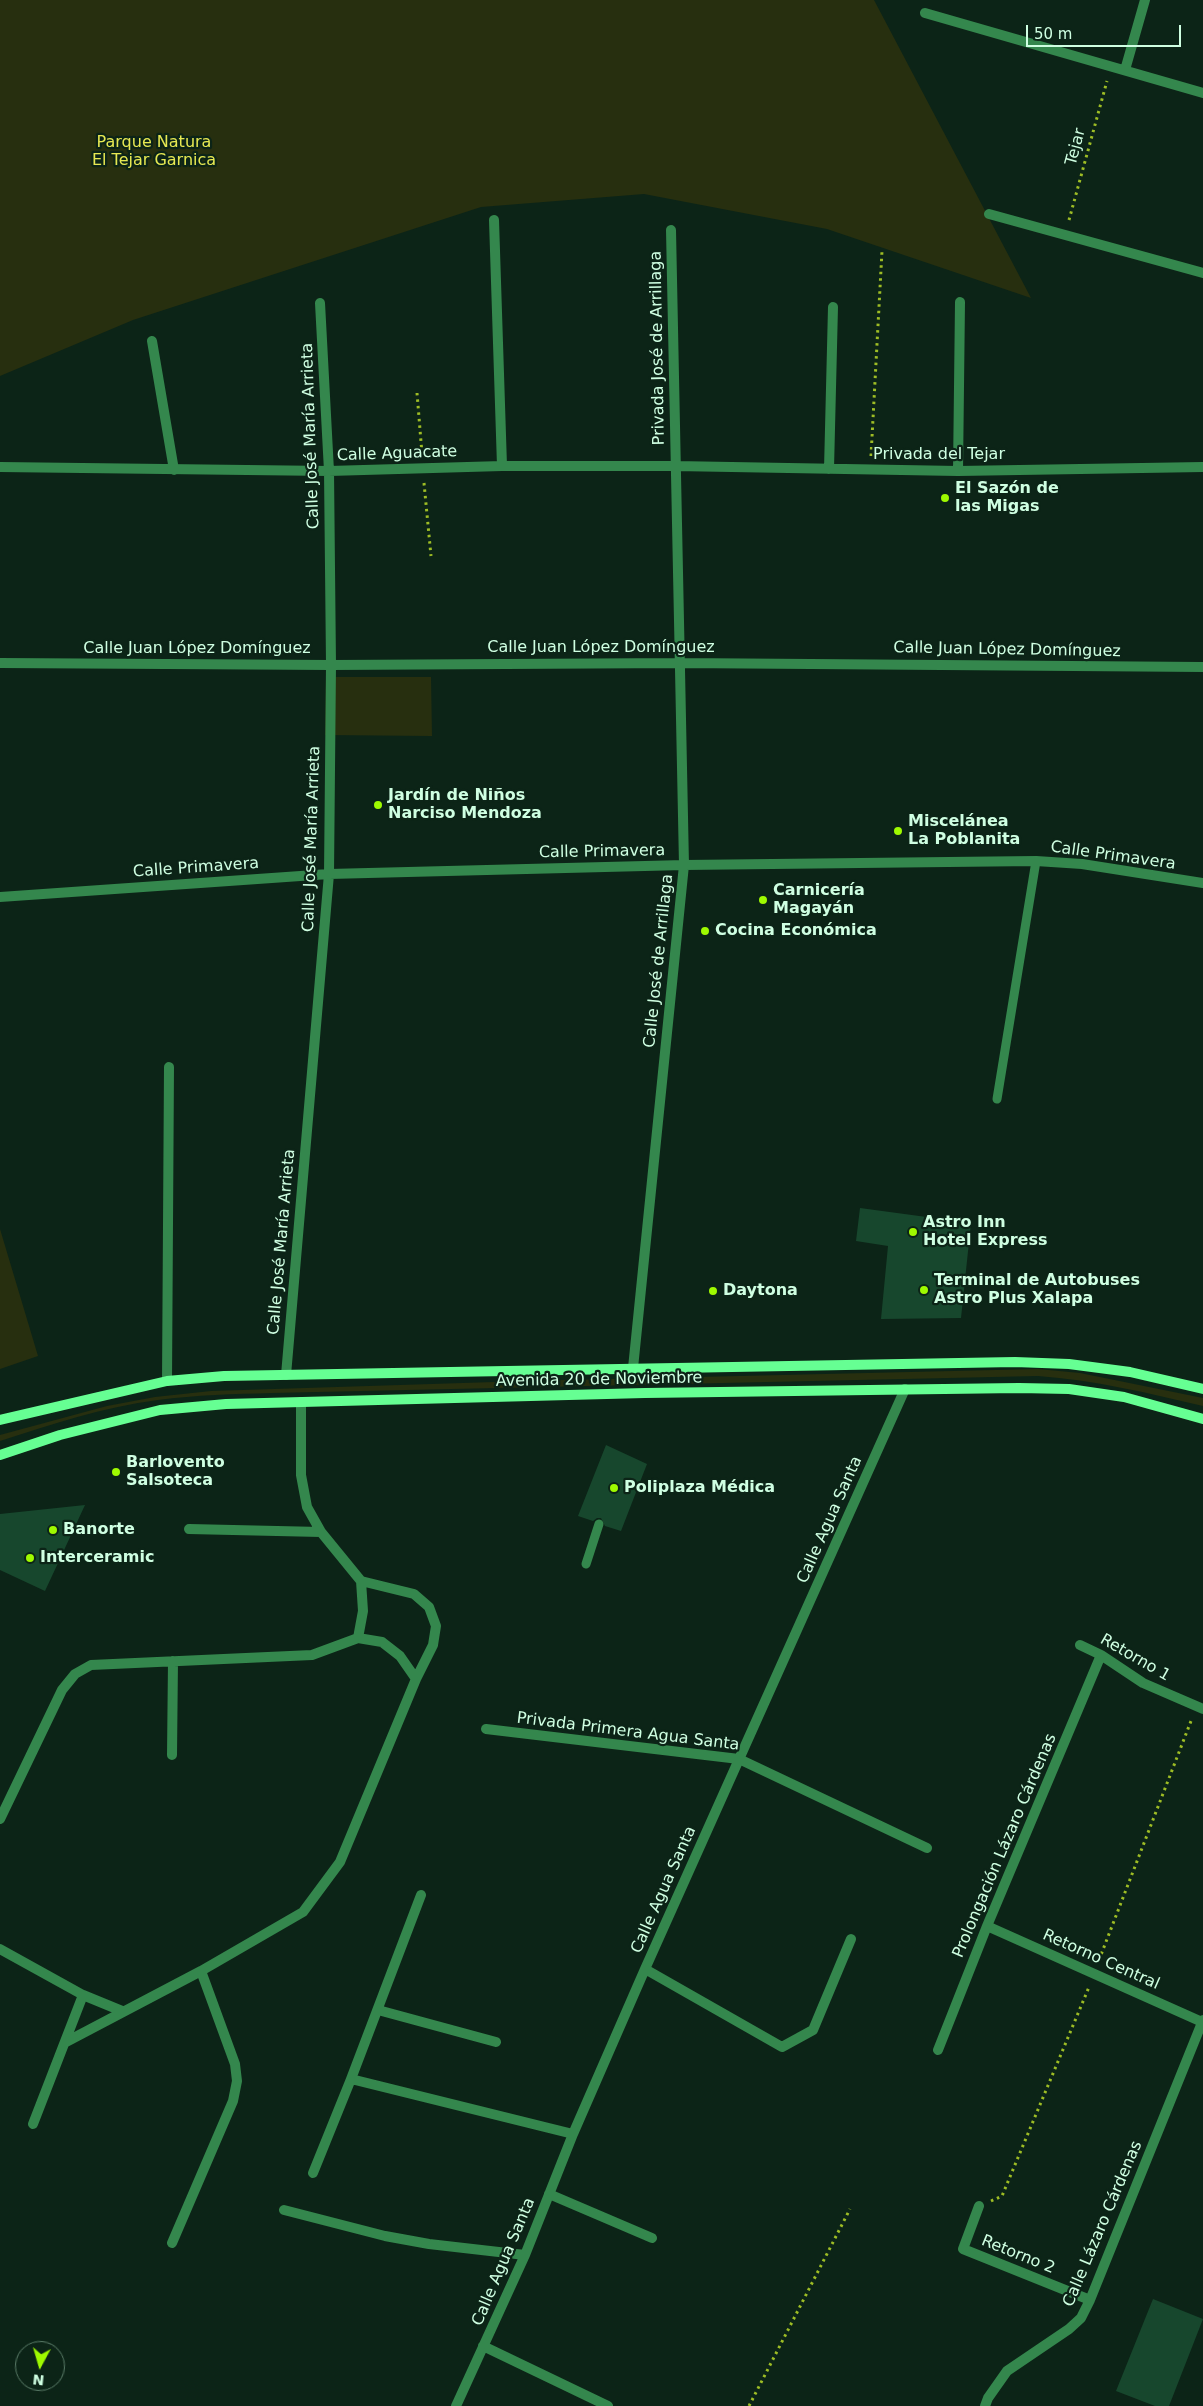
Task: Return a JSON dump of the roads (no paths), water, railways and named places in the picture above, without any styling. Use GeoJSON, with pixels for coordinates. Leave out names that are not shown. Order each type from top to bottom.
{"type":"FeatureCollection","features":[{"type":"Feature","properties":{"kind":"main road","name":"Avenida 20 de Noviembre"},"geometry":{"type":"LineString","coordinates":[[0,1420],[166,1381],[224,1376],[1016,1362],[1069,1364],[1130,1372],[1203,1389]]}},
{"type":"Feature","properties":{"kind":"main road","name":"Avenida 20 de Noviembre"},"geometry":{"type":"LineString","coordinates":[[0,1455],[60,1435],[160,1410],[226,1404],[905,1389],[1069,1390],[1124,1397],[1203,1418]]}},
{"type":"Feature","properties":{"kind":"street"},"geometry":{"type":"LineString","coordinates":[[1125,70],[1145,0]]}},
{"type":"Feature","properties":{"kind":"street"},"geometry":{"type":"LineString","coordinates":[[924,13],[1203,93]]}},
{"type":"Feature","properties":{"kind":"street"},"geometry":{"type":"LineString","coordinates":[[989,214],[1203,273]]}},
{"type":"Feature","properties":{"kind":"street"},"geometry":{"type":"LineString","coordinates":[[494,220],[502,466]]}},
{"type":"Feature","properties":{"kind":"street","name":"Privada José de Arrillaga"},"geometry":{"type":"LineString","coordinates":[[671,230],[675,466]]}},
{"type":"Feature","properties":{"kind":"street"},"geometry":{"type":"LineString","coordinates":[[958,471],[960,302]]}},
{"type":"Feature","properties":{"kind":"street","name":"Calle José María Arrieta"},"geometry":{"type":"LineString","coordinates":[[286,1376],[329,874],[330,471],[320,303]]}},
{"type":"Feature","properties":{"kind":"street"},"geometry":{"type":"LineString","coordinates":[[829,469],[834,307]]}},
{"type":"Feature","properties":{"kind":"street"},"geometry":{"type":"LineString","coordinates":[[152,341],[174,470]]}},
{"type":"Feature","properties":{"kind":"street","name":"Calle Aguacate"},"geometry":{"type":"LineString","coordinates":[[0,467],[330,471],[502,466],[675,466]]}},
{"type":"Feature","properties":{"kind":"street","name":"Privada del Tejar"},"geometry":{"type":"LineString","coordinates":[[675,466],[958,471],[1203,467]]}},
{"type":"Feature","properties":{"kind":"street","name":"Calle José de Arrillaga"},"geometry":{"type":"LineString","coordinates":[[633,1368],[684,865],[675,466]]}},
{"type":"Feature","properties":{"kind":"street","name":"Calle Juan López Domínguez"},"geometry":{"type":"LineString","coordinates":[[0,663],[331,665],[680,662],[1203,667]]}},
{"type":"Feature","properties":{"kind":"street","name":"Calle Primavera"},"geometry":{"type":"LineString","coordinates":[[0,897],[329,874],[684,865],[1036,861],[1082,864],[1203,883]]}},
{"type":"Feature","properties":{"kind":"street"},"geometry":{"type":"LineString","coordinates":[[166,1381],[169,1067]]}},
{"type":"Feature","properties":{"kind":"street","name":"Calle Agua Santa"},"geometry":{"type":"LineString","coordinates":[[456,2406],[525,2255],[573,2134],[645,1969],[905,1389]]}},
{"type":"Feature","properties":{"kind":"street"},"geometry":{"type":"LineString","coordinates":[[301,1402],[301,1475],[307,1507],[321,1532],[361,1581],[363,1611],[358,1638]]}},
{"type":"Feature","properties":{"kind":"street"},"geometry":{"type":"LineString","coordinates":[[188,1529],[321,1532]]}},
{"type":"Feature","properties":{"kind":"street"},"geometry":{"type":"LineString","coordinates":[[66,2042],[201,1971],[302,1912],[340,1862],[416,1679],[433,1645],[436,1626],[429,1607],[414,1594],[361,1581]]}},
{"type":"Feature","properties":{"kind":"street"},"geometry":{"type":"LineString","coordinates":[[0,1819],[62,1690],[75,1674],[91,1665],[312,1655],[358,1638],[382,1642],[400,1656],[416,1679]]}},
{"type":"Feature","properties":{"kind":"street","name":"Retorno 1"},"geometry":{"type":"LineString","coordinates":[[1080,1645],[1101,1654],[1142,1683],[1203,1709]]}},
{"type":"Feature","properties":{"kind":"street","name":"Prolongación Lázaro Cárdenas"},"geometry":{"type":"LineString","coordinates":[[938,2050],[986,1926],[1101,1654]]}},
{"type":"Feature","properties":{"kind":"street"},"geometry":{"type":"LineString","coordinates":[[172,1755],[173,1661]]}},
{"type":"Feature","properties":{"kind":"street","name":"Privada Primera Agua Santa"},"geometry":{"type":"LineString","coordinates":[[486,1729],[739,1759],[927,1848]]}},
{"type":"Feature","properties":{"kind":"street"},"geometry":{"type":"LineString","coordinates":[[313,2173],[378,2010],[421,1895]]}},
{"type":"Feature","properties":{"kind":"street","name":"Retorno Central"},"geometry":{"type":"LineString","coordinates":[[986,1926],[1203,2021]]}},
{"type":"Feature","properties":{"kind":"street"},"geometry":{"type":"LineString","coordinates":[[645,1969],[782,2047],[813,2030],[851,1939]]}},
{"type":"Feature","properties":{"kind":"street"},"geometry":{"type":"LineString","coordinates":[[0,1950],[83,1995],[122,2011]]}},
{"type":"Feature","properties":{"kind":"street"},"geometry":{"type":"LineString","coordinates":[[172,2243],[233,2101],[237,2081],[235,2064],[201,1971]]}},
{"type":"Feature","properties":{"kind":"street"},"geometry":{"type":"LineString","coordinates":[[32,2124],[83,1995]]}},
{"type":"Feature","properties":{"kind":"street"},"geometry":{"type":"LineString","coordinates":[[378,2010],[496,2042]]}},
{"type":"Feature","properties":{"kind":"street","name":"Calle Lázaro Cárdenas"},"geometry":{"type":"LineString","coordinates":[[985,2406],[988,2398],[1007,2371],[1069,2329],[1081,2318],[1203,2021]]}},
{"type":"Feature","properties":{"kind":"street"},"geometry":{"type":"LineString","coordinates":[[351,2079],[573,2134]]}},
{"type":"Feature","properties":{"kind":"street"},"geometry":{"type":"LineString","coordinates":[[550,2194],[652,2238]]}},
{"type":"Feature","properties":{"kind":"street","name":"Retorno 2"},"geometry":{"type":"LineString","coordinates":[[979,2206],[963,2249],[1090,2300]]}},
{"type":"Feature","properties":{"kind":"street"},"geometry":{"type":"LineString","coordinates":[[284,2210],[385,2236],[429,2244],[525,2255]]}},
{"type":"Feature","properties":{"kind":"street"},"geometry":{"type":"LineString","coordinates":[[484,2346],[608,2406]]}},
{"type":"Feature","properties":{"kind":"lane"},"geometry":{"type":"LineString","coordinates":[[997,1099],[1036,861]]}},
{"type":"Feature","properties":{"kind":"lane"},"geometry":{"type":"LineString","coordinates":[[586,1564],[599,1524]]}},
{"type":"Feature","properties":{"kind":"place","name":"El Sazón de las Migas"},"geometry":{"type":"Point","coordinates":[945,498]}},
{"type":"Feature","properties":{"kind":"place","name":"Jardín de Niños Narciso Mendoza"},"geometry":{"type":"Point","coordinates":[378,805]}},
{"type":"Feature","properties":{"kind":"place","name":"Miscelánea La Poblanita"},"geometry":{"type":"Point","coordinates":[898,831]}},
{"type":"Feature","properties":{"kind":"place","name":"Carnicería Magayán"},"geometry":{"type":"Point","coordinates":[763,900]}},
{"type":"Feature","properties":{"kind":"place","name":"Cocina Económica"},"geometry":{"type":"Point","coordinates":[705,931]}},
{"type":"Feature","properties":{"kind":"place","name":"Astro Inn Hotel Express"},"geometry":{"type":"Point","coordinates":[913,1232]}},
{"type":"Feature","properties":{"kind":"place","name":"Terminal de Autobuses Astro Plus Xalapa"},"geometry":{"type":"Point","coordinates":[924,1290]}},
{"type":"Feature","properties":{"kind":"place","name":"Daytona"},"geometry":{"type":"Point","coordinates":[713,1291]}},
{"type":"Feature","properties":{"kind":"place","name":"Barlovento Salsoteca"},"geometry":{"type":"Point","coordinates":[116,1472]}},
{"type":"Feature","properties":{"kind":"place","name":"Poliplaza Médica"},"geometry":{"type":"Point","coordinates":[614,1488]}},
{"type":"Feature","properties":{"kind":"place","name":"Banorte"},"geometry":{"type":"Point","coordinates":[53,1530]}},
{"type":"Feature","properties":{"kind":"place","name":"Interceramic"},"geometry":{"type":"Point","coordinates":[30,1558]}},
{"type":"Feature","properties":{"kind":"park label","name":"Parque Natura El Tejar Garnica"},"geometry":{"type":"Point","coordinates":[154,152]}}]}
